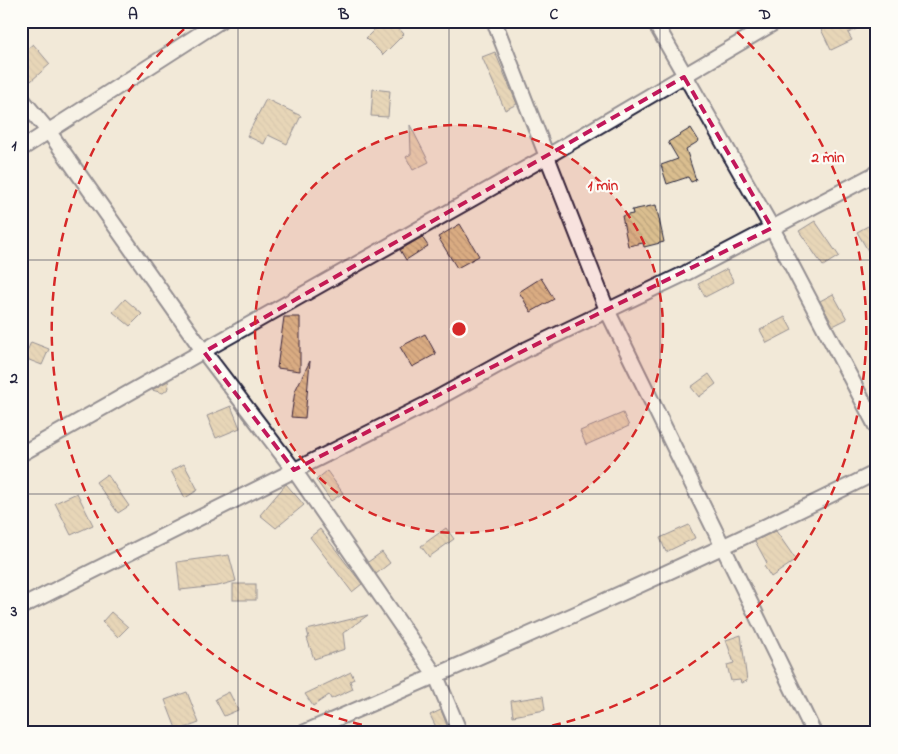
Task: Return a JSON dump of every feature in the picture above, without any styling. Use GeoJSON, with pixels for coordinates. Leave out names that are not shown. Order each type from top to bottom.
{"type":"FeatureCollection","features":[{"type":"Feature","properties":{"kind":"street"},"geometry":{"type":"LineString","coordinates":[[21,149],[220,21]]}},
{"type":"Feature","properties":{"kind":"street"},"geometry":{"type":"LineString","coordinates":[[494,21],[607,310],[814,733]]}},
{"type":"Feature","properties":{"kind":"street"},"geometry":{"type":"LineString","coordinates":[[654,21],[684,77],[772,228],[877,428]]}},
{"type":"Feature","properties":{"kind":"street"},"geometry":{"type":"LineString","coordinates":[[21,454],[546,157],[777,21]]}},
{"type":"Feature","properties":{"kind":"street"},"geometry":{"type":"LineString","coordinates":[[21,98],[49,132],[204,352],[294,470],[436,676],[460,733]]}},
{"type":"Feature","properties":{"kind":"street"},"geometry":{"type":"LineString","coordinates":[[21,607],[427,404],[527,349],[654,289],[877,173]]}},
{"type":"Feature","properties":{"kind":"street"},"geometry":{"type":"LineString","coordinates":[[303,733],[436,676],[724,546],[877,472]]}},
{"type":"Feature","properties":{"kind":"highlighted area"},"geometry":{"type":"Polygon","coordinates":[[[684,77],[772,228],[527,349],[294,470],[204,352],[684,77]]]}},
{"type":"Feature","properties":{"kind":"building"},"geometry":{"type":"Polygon","coordinates":[[[383,21],[392,21],[404,34],[383,55],[366,38],[383,21]]]}},
{"type":"Feature","properties":{"kind":"building"},"geometry":{"type":"Polygon","coordinates":[[[817,21],[873,21],[848,33],[852,40],[831,50],[817,21]]]}},
{"type":"Feature","properties":{"kind":"building"},"geometry":{"type":"Polygon","coordinates":[[[33,44],[50,64],[31,81],[21,69],[21,54],[33,44]]]}},
{"type":"Feature","properties":{"kind":"building"},"geometry":{"type":"Polygon","coordinates":[[[495,52],[517,104],[505,110],[482,57],[495,52]]]}},
{"type":"Feature","properties":{"kind":"building"},"geometry":{"type":"Polygon","coordinates":[[[373,89],[390,91],[388,117],[371,116],[373,89]]]}},
{"type":"Feature","properties":{"kind":"building"},"geometry":{"type":"Polygon","coordinates":[[[266,99],[301,116],[287,144],[268,135],[264,144],[247,136],[266,99]]]}},
{"type":"Feature","properties":{"kind":"building"},"geometry":{"type":"Polygon","coordinates":[[[410,125],[429,162],[413,170],[406,157],[411,154],[410,125]]]}},
{"type":"Feature","properties":{"kind":"building"},"geometry":{"type":"Polygon","coordinates":[[[691,128],[699,141],[686,149],[696,180],[691,182],[688,177],[667,184],[661,165],[678,159],[668,142],[691,128]]]}},
{"type":"Feature","properties":{"kind":"building"},"geometry":{"type":"Polygon","coordinates":[[[656,205],[664,242],[644,247],[643,243],[628,246],[622,216],[633,214],[632,210],[656,205]]]}},
{"type":"Feature","properties":{"kind":"building"},"geometry":{"type":"Polygon","coordinates":[[[815,221],[839,256],[823,266],[799,231],[815,221]]]}},
{"type":"Feature","properties":{"kind":"building"},"geometry":{"type":"Polygon","coordinates":[[[460,224],[479,256],[457,268],[438,237],[460,224]]]}},
{"type":"Feature","properties":{"kind":"building"},"geometry":{"type":"Polygon","coordinates":[[[868,226],[877,242],[877,266],[857,232],[868,226]]]}},
{"type":"Feature","properties":{"kind":"building"},"geometry":{"type":"Polygon","coordinates":[[[422,237],[428,246],[406,260],[400,250],[422,237]]]}},
{"type":"Feature","properties":{"kind":"building"},"geometry":{"type":"Polygon","coordinates":[[[727,269],[734,282],[705,297],[698,284],[727,269]]]}},
{"type":"Feature","properties":{"kind":"building"},"geometry":{"type":"Polygon","coordinates":[[[541,278],[554,299],[531,312],[519,292],[541,278]]]}},
{"type":"Feature","properties":{"kind":"building"},"geometry":{"type":"Polygon","coordinates":[[[833,294],[847,319],[833,326],[820,301],[833,294]]]}},
{"type":"Feature","properties":{"kind":"building"},"geometry":{"type":"Polygon","coordinates":[[[125,299],[142,314],[130,326],[113,312],[125,299]]]}},
{"type":"Feature","properties":{"kind":"building"},"geometry":{"type":"Polygon","coordinates":[[[284,317],[300,317],[300,371],[277,368],[284,317]]]}},
{"type":"Feature","properties":{"kind":"building"},"geometry":{"type":"Polygon","coordinates":[[[785,317],[792,330],[767,343],[760,330],[785,317]]]}},
{"type":"Feature","properties":{"kind":"building"},"geometry":{"type":"Polygon","coordinates":[[[425,334],[436,354],[412,367],[400,347],[425,334]]]}},
{"type":"Feature","properties":{"kind":"building"},"geometry":{"type":"Polygon","coordinates":[[[31,342],[49,349],[42,365],[24,358],[31,342]]]}},
{"type":"Feature","properties":{"kind":"building"},"geometry":{"type":"Polygon","coordinates":[[[310,361],[305,418],[291,417],[295,391],[310,361]]]}},
{"type":"Feature","properties":{"kind":"building"},"geometry":{"type":"Polygon","coordinates":[[[709,374],[716,384],[699,397],[691,387],[709,374]]]}},
{"type":"Feature","properties":{"kind":"building"},"geometry":{"type":"Polygon","coordinates":[[[168,381],[169,388],[163,393],[152,390],[168,381]]]}},
{"type":"Feature","properties":{"kind":"building"},"geometry":{"type":"Polygon","coordinates":[[[231,406],[240,428],[216,438],[207,416],[231,406]]]}},
{"type":"Feature","properties":{"kind":"building"},"geometry":{"type":"Polygon","coordinates":[[[623,413],[629,426],[586,445],[580,431],[623,413]]]}},
{"type":"Feature","properties":{"kind":"building"},"geometry":{"type":"Polygon","coordinates":[[[184,464],[198,490],[185,498],[171,471],[184,464]]]}},
{"type":"Feature","properties":{"kind":"building"},"geometry":{"type":"Polygon","coordinates":[[[327,471],[343,493],[331,501],[316,480],[327,471]]]}},
{"type":"Feature","properties":{"kind":"building"},"geometry":{"type":"Polygon","coordinates":[[[107,474],[129,506],[118,513],[96,482],[107,474]]]}},
{"type":"Feature","properties":{"kind":"building"},"geometry":{"type":"Polygon","coordinates":[[[286,484],[304,505],[276,528],[260,515],[286,484]]]}},
{"type":"Feature","properties":{"kind":"building"},"geometry":{"type":"Polygon","coordinates":[[[77,493],[93,525],[71,535],[55,503],[77,493]]]}},
{"type":"Feature","properties":{"kind":"building"},"geometry":{"type":"Polygon","coordinates":[[[689,525],[695,538],[666,552],[660,538],[689,525]]]}},
{"type":"Feature","properties":{"kind":"building"},"geometry":{"type":"Polygon","coordinates":[[[446,528],[454,539],[429,557],[421,546],[446,528]]]}},
{"type":"Feature","properties":{"kind":"building"},"geometry":{"type":"Polygon","coordinates":[[[320,529],[362,584],[352,592],[310,537],[320,529]]]}},
{"type":"Feature","properties":{"kind":"building"},"geometry":{"type":"Polygon","coordinates":[[[776,531],[796,560],[771,577],[764,566],[767,563],[755,541],[776,531]]]}},
{"type":"Feature","properties":{"kind":"building"},"geometry":{"type":"Polygon","coordinates":[[[382,552],[390,563],[376,574],[368,562],[382,552]]]}},
{"type":"Feature","properties":{"kind":"building"},"geometry":{"type":"Polygon","coordinates":[[[229,555],[236,581],[218,586],[180,590],[177,562],[229,555]]]}},
{"type":"Feature","properties":{"kind":"building"},"geometry":{"type":"Polygon","coordinates":[[[233,584],[256,584],[256,600],[233,600],[233,584]]]}},
{"type":"Feature","properties":{"kind":"building"},"geometry":{"type":"Polygon","coordinates":[[[111,612],[128,627],[118,637],[102,622],[111,612]]]}},
{"type":"Feature","properties":{"kind":"building"},"geometry":{"type":"Polygon","coordinates":[[[368,615],[343,633],[345,649],[314,659],[307,638],[309,638],[307,630],[368,615]]]}},
{"type":"Feature","properties":{"kind":"building"},"geometry":{"type":"Polygon","coordinates":[[[741,635],[747,681],[741,683],[740,680],[731,681],[727,665],[734,663],[726,640],[741,635]]]}},
{"type":"Feature","properties":{"kind":"building"},"geometry":{"type":"Polygon","coordinates":[[[351,672],[354,679],[350,681],[353,689],[331,699],[329,695],[313,706],[305,694],[351,672]]]}},
{"type":"Feature","properties":{"kind":"building"},"geometry":{"type":"Polygon","coordinates":[[[187,692],[199,723],[177,731],[165,700],[187,692]]]}},
{"type":"Feature","properties":{"kind":"building"},"geometry":{"type":"Polygon","coordinates":[[[229,692],[238,710],[224,716],[215,699],[229,692]]]}},
{"type":"Feature","properties":{"kind":"building"},"geometry":{"type":"Polygon","coordinates":[[[543,696],[545,710],[513,716],[511,701],[543,696]]]}},
{"type":"Feature","properties":{"kind":"building"},"geometry":{"type":"Polygon","coordinates":[[[441,710],[450,733],[439,733],[430,715],[441,710]]]}}]}
